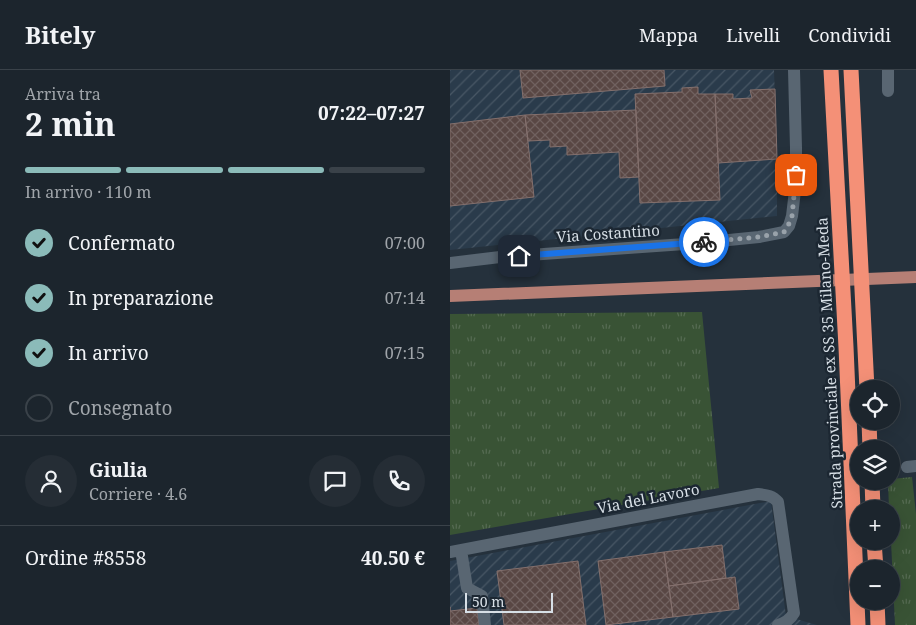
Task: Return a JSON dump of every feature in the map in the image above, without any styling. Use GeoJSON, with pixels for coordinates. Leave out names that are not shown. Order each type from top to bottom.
{"type":"FeatureCollection","features":[{"type":"Feature","properties":{"kind":"highway","name":"Strada provinciale ex SS 35 Milano-Meda"},"geometry":{"type":"LineString","coordinates":[[831,70],[847,357],[858,625]]}},
{"type":"Feature","properties":{"kind":"highway"},"geometry":{"type":"LineString","coordinates":[[851,70],[867,380]]}},
{"type":"Feature","properties":{"kind":"highway"},"geometry":{"type":"LineString","coordinates":[[877,610],[878,625]]}},
{"type":"Feature","properties":{"kind":"main road"},"geometry":{"type":"LineString","coordinates":[[450,296],[910,277]]}},
{"type":"Feature","properties":{"kind":"street","name":"Via Costantino"},"geometry":{"type":"LineString","coordinates":[[450,263],[500,257],[699,243],[759,237],[784,232],[792,216],[796,182],[794,70]]}},
{"type":"Feature","properties":{"kind":"street"},"geometry":{"type":"LineString","coordinates":[[888,70],[888,91]]}},
{"type":"Feature","properties":{"kind":"street","name":"Via del Lavoro"},"geometry":{"type":"LineString","coordinates":[[456,551],[758,494],[767,495],[778,502],[794,619]]}},
{"type":"Feature","properties":{"kind":"street"},"geometry":{"type":"LineString","coordinates":[[456,551],[467,588],[482,596],[485,625]]}},
{"type":"Feature","properties":{"kind":"street"},"geometry":{"type":"LineString","coordinates":[[778,625],[791,618],[794,619]]}},
{"type":"Feature","properties":{"kind":"shaded area"},"geometry":{"type":"Polygon","coordinates":[[[450,70],[774,70],[777,216],[450,250],[450,70]]]}},
{"type":"Feature","properties":{"kind":"shaded area"},"geometry":{"type":"Polygon","coordinates":[[[771,501],[786,616],[817,625],[450,625],[450,561],[771,501]]]}},
{"type":"Feature","properties":{"kind":"green space"},"geometry":{"type":"Polygon","coordinates":[[[702,312],[719,488],[450,535],[450,314],[702,312]]]}},
{"type":"Feature","properties":{"kind":"green space"},"geometry":{"type":"Polygon","coordinates":[[[912,477],[916,514],[916,625],[895,625],[894,610],[900,610],[900,560],[892,560],[891,550],[900,550],[900,500],[889,500],[888,490],[900,490],[900,478],[912,477]]]}},
{"type":"Feature","properties":{"kind":"building"},"geometry":{"type":"Polygon","coordinates":[[[520,70],[664,70],[665,86],[523,98],[520,70]]]}},
{"type":"Feature","properties":{"kind":"building"},"geometry":{"type":"Polygon","coordinates":[[[698,87],[698,94],[715,94],[720,200],[640,203],[635,94],[682,92],[682,88],[698,87]]]}},
{"type":"Feature","properties":{"kind":"building"},"geometry":{"type":"Polygon","coordinates":[[[775,89],[777,159],[718,163],[715,94],[733,94],[733,99],[752,98],[750,90],[775,89]]]}},
{"type":"Feature","properties":{"kind":"building"},"geometry":{"type":"Polygon","coordinates":[[[636,110],[639,177],[620,178],[619,152],[567,155],[567,146],[550,147],[550,140],[528,141],[525,115],[636,110]]]}},
{"type":"Feature","properties":{"kind":"building"},"geometry":{"type":"Polygon","coordinates":[[[525,115],[534,197],[450,206],[450,124],[525,115]]]}},
{"type":"Feature","properties":{"kind":"building"},"geometry":{"type":"Polygon","coordinates":[[[722,545],[726,578],[669,586],[664,552],[722,545]]]}},
{"type":"Feature","properties":{"kind":"building"},"geometry":{"type":"Polygon","coordinates":[[[664,552],[673,617],[606,625],[598,561],[664,552]]]}},
{"type":"Feature","properties":{"kind":"building"},"geometry":{"type":"Polygon","coordinates":[[[578,561],[586,625],[504,625],[497,571],[578,561]]]}},
{"type":"Feature","properties":{"kind":"building"},"geometry":{"type":"Polygon","coordinates":[[[735,577],[739,609],[673,617],[669,586],[735,577]]]}},
{"type":"Feature","properties":{"kind":"building"},"geometry":{"type":"Polygon","coordinates":[[[477,608],[479,625],[450,625],[450,611],[477,608]]]}},
{"type":"Feature","properties":{"kind":"way so far"},"geometry":{"type":"LineString","coordinates":[[704,242],[759,237],[784,232],[792,216],[796,175]]}},
{"type":"Feature","properties":{"kind":"route"},"geometry":{"type":"LineString","coordinates":[[519,256],[704,242]]}}]}
